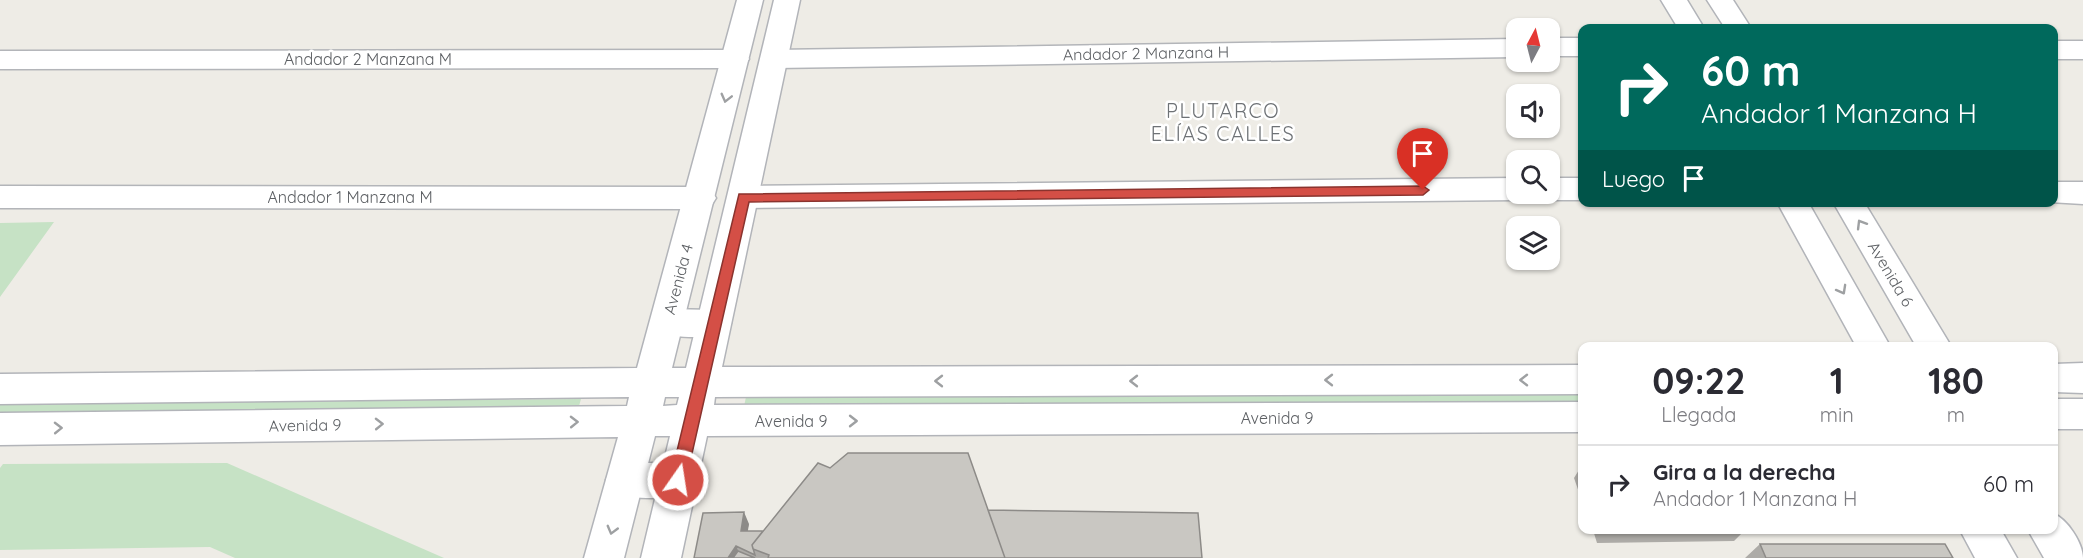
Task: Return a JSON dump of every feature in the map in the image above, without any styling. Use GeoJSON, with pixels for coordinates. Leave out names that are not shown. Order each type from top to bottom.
{"type":"FeatureCollection","features":[{"type":"Feature","properties":{"kind":"street","name":"Avenida 4"},"geometry":{"type":"LineString","coordinates":[[604,558],[750,0]]}},
{"type":"Feature","properties":{"kind":"street"},"geometry":{"type":"LineString","coordinates":[[661,558],[787,0]]}},
{"type":"Feature","properties":{"kind":"street"},"geometry":{"type":"LineString","coordinates":[[1674,0],[1689,24]]}},
{"type":"Feature","properties":{"kind":"street"},"geometry":{"type":"LineString","coordinates":[[1720,0],[1735,24]]}},
{"type":"Feature","properties":{"kind":"street"},"geometry":{"type":"LineString","coordinates":[[1560,47],[1578,47]]}},
{"type":"Feature","properties":{"kind":"street","name":"Andador 2 Manzana H"},"geometry":{"type":"LineString","coordinates":[[774,59],[1506,48]]}},
{"type":"Feature","properties":{"kind":"street"},"geometry":{"type":"LineString","coordinates":[[2058,50],[2083,50]]}},
{"type":"Feature","properties":{"kind":"street","name":"Andador 2 Manzana M"},"geometry":{"type":"LineString","coordinates":[[0,60],[735,59]]}},
{"type":"Feature","properties":{"kind":"street"},"geometry":{"type":"LineString","coordinates":[[744,197],[1506,189]]}},
{"type":"Feature","properties":{"kind":"street"},"geometry":{"type":"LineString","coordinates":[[1560,189],[1578,189]]}},
{"type":"Feature","properties":{"kind":"street"},"geometry":{"type":"LineString","coordinates":[[2058,193],[2083,193]]}},
{"type":"Feature","properties":{"kind":"street","name":"Andador 1 Manzana M"},"geometry":{"type":"LineString","coordinates":[[0,197],[700,198]]}},
{"type":"Feature","properties":{"kind":"street"},"geometry":{"type":"LineString","coordinates":[[1795,207],[1871,342]]}},
{"type":"Feature","properties":{"kind":"street","name":"Avenida 6"},"geometry":{"type":"LineString","coordinates":[[1851,207],[1932,342]]}},
{"type":"Feature","properties":{"kind":"street"},"geometry":{"type":"LineString","coordinates":[[667,322],[714,322]]}},
{"type":"Feature","properties":{"kind":"street"},"geometry":{"type":"LineString","coordinates":[[2058,378],[2083,378]]}},
{"type":"Feature","properties":{"kind":"street"},"geometry":{"type":"LineString","coordinates":[[0,389],[700,382],[1578,380]]}},
{"type":"Feature","properties":{"kind":"street"},"geometry":{"type":"LineString","coordinates":[[2058,414],[2083,414]]}},
{"type":"Feature","properties":{"kind":"street","name":"Avenida 9"},"geometry":{"type":"LineString","coordinates":[[0,429],[640,421],[1578,417]]}},
{"type":"Feature","properties":{"kind":"street"},"geometry":{"type":"LineString","coordinates":[[625,480],[678,480]]}},
{"type":"Feature","properties":{"kind":"street"},"geometry":{"type":"LineString","coordinates":[[1982,534],[1997,558]]}},
{"type":"Feature","properties":{"kind":"street"},"geometry":{"type":"LineString","coordinates":[[2051,534],[2066,558]]}},
{"type":"Feature","properties":{"kind":"green space"},"geometry":{"type":"Polygon","coordinates":[[[54,222],[0,297],[0,223],[54,222]]]}},
{"type":"Feature","properties":{"kind":"green space"},"geometry":{"type":"Polygon","coordinates":[[[1578,394],[1578,409],[743,411],[746,397],[1578,394]]]}},
{"type":"Feature","properties":{"kind":"green space"},"geometry":{"type":"Polygon","coordinates":[[[581,399],[577,413],[0,418],[0,404],[581,399]]]}},
{"type":"Feature","properties":{"kind":"green space"},"geometry":{"type":"Polygon","coordinates":[[[227,463],[444,558],[235,558],[210,547],[0,550],[0,468],[3,464],[227,463]]]}},
{"type":"Feature","properties":{"kind":"building"},"geometry":{"type":"Polygon","coordinates":[[[848,453],[968,453],[1005,558],[768,558],[769,555],[753,549],[752,545],[818,463],[830,468],[848,453]]]}},
{"type":"Feature","properties":{"kind":"building"},"geometry":{"type":"Polygon","coordinates":[[[988,510],[1198,513],[1202,558],[1005,558],[988,510]]]}},
{"type":"Feature","properties":{"kind":"building"},"geometry":{"type":"Polygon","coordinates":[[[744,512],[741,531],[763,531],[752,545],[755,555],[736,546],[728,558],[694,558],[703,513],[744,512]]]}},
{"type":"Feature","properties":{"kind":"building"},"geometry":{"type":"Polygon","coordinates":[[[1760,544],[1945,544],[1953,558],[1766,558],[1760,544]]]}},
{"type":"Feature","properties":{"kind":"building"},"geometry":{"type":"Polygon","coordinates":[[[738,551],[755,558],[733,558],[738,551]]]}},
{"type":"Feature","properties":{"kind":"district","name":"PLUTARCO ELÍAS CALLES"},"geometry":{"type":"Point","coordinates":[1223,122]}},
{"type":"Feature","properties":{"kind":"route"},"geometry":{"type":"LineString","coordinates":[[678,480],[744,197],[1423,190]]}}]}
